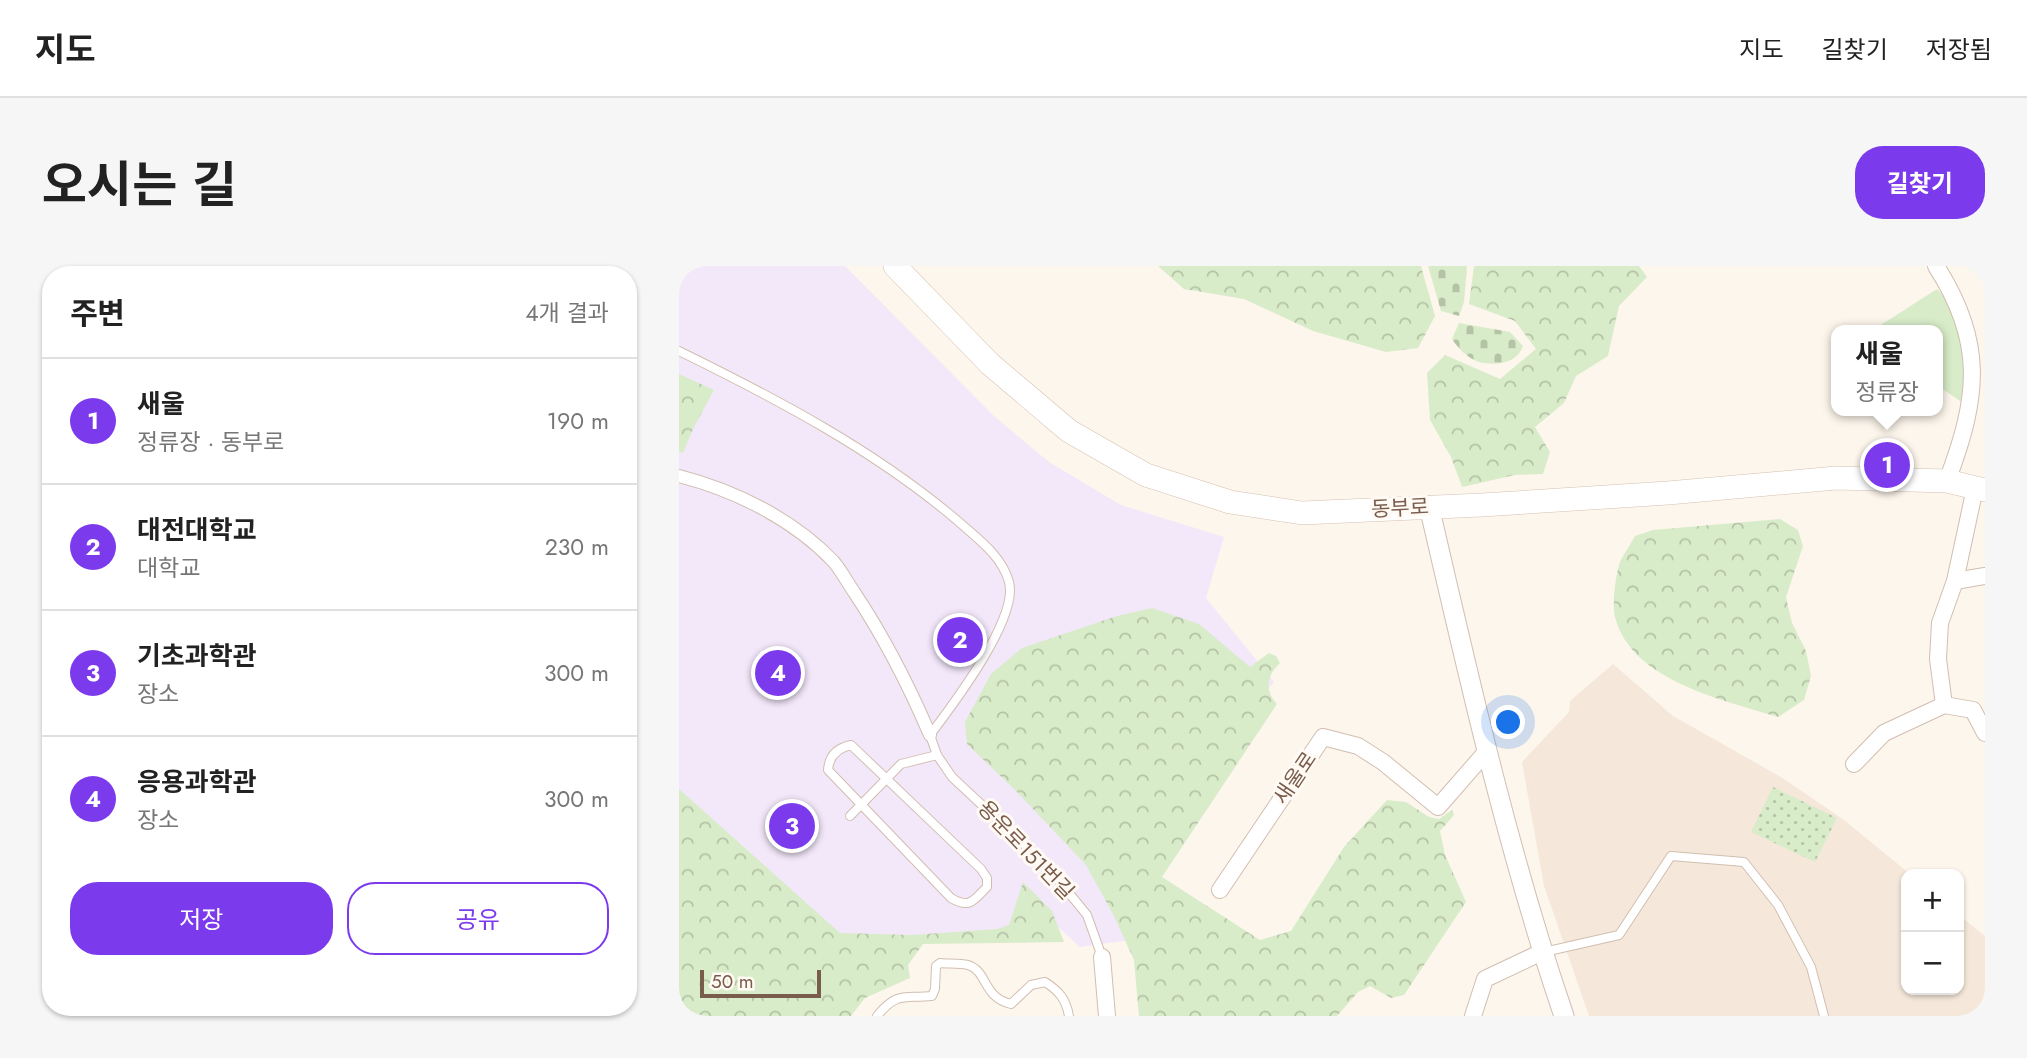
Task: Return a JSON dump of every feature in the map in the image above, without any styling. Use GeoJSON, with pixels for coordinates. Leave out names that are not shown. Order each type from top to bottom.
{"type":"FeatureCollection","features":[{"type":"Feature","properties":{"kind":"main road","name":"동부로"},"geometry":{"type":"LineString","coordinates":[[895,266],[990,364],[1069,430],[1146,475],[1230,502],[1302,513],[1656,494],[1836,478],[1947,481],[1980,489]]}},
{"type":"Feature","properties":{"kind":"street"},"geometry":{"type":"LineString","coordinates":[[1936,266],[1968,313],[1975,335],[1978,361],[1976,389],[1947,481]]}},
{"type":"Feature","properties":{"kind":"street"},"geometry":{"type":"LineString","coordinates":[[679,476],[714,485],[790,525],[834,562],[880,636],[930,735]]}},
{"type":"Feature","properties":{"kind":"street"},"geometry":{"type":"LineString","coordinates":[[1944,705],[1938,659],[1940,623],[1955,581],[1980,489]]}},
{"type":"Feature","properties":{"kind":"street"},"geometry":{"type":"LineString","coordinates":[[1429,506],[1486,752],[1542,952],[1563,1016]]}},
{"type":"Feature","properties":{"kind":"street"},"geometry":{"type":"LineString","coordinates":[[1955,581],[1985,576]]}},
{"type":"Feature","properties":{"kind":"street"},"geometry":{"type":"LineString","coordinates":[[1854,764],[1885,733],[1944,705],[1973,710],[1985,733]]}},
{"type":"Feature","properties":{"kind":"street","name":"새울로"},"geometry":{"type":"LineString","coordinates":[[1220,890],[1323,737],[1358,746],[1383,762],[1438,807],[1486,752]]}},
{"type":"Feature","properties":{"kind":"street"},"geometry":{"type":"LineString","coordinates":[[1473,1016],[1485,979],[1542,952]]}},
{"type":"Feature","properties":{"kind":"street","name":"용운로151번길"},"geometry":{"type":"LineString","coordinates":[[1102,957],[1107,1016]]}},
{"type":"Feature","properties":{"kind":"lane"},"geometry":{"type":"LineString","coordinates":[[679,351],[830,430],[920,491],[992,551],[1010,584],[1007,614],[988,651],[930,735]]}},
{"type":"Feature","properties":{"kind":"lane","name":"용운로151번길"},"geometry":{"type":"LineString","coordinates":[[930,735],[937,755],[952,777],[1047,866],[1087,915],[1102,957]]}},
{"type":"Feature","properties":{"kind":"lane"},"geometry":{"type":"LineString","coordinates":[[851,745],[887,778],[981,869],[987,878],[987,887],[971,903],[962,904],[951,898],[828,770],[828,761],[840,748],[851,745]]}},
{"type":"Feature","properties":{"kind":"lane"},"geometry":{"type":"LineString","coordinates":[[850,816],[901,764],[937,755]]}},
{"type":"Feature","properties":{"kind":"lane"},"geometry":{"type":"LineString","coordinates":[[1542,952],[1619,935],[1671,856],[1744,863],[1778,905],[1811,967],[1824,1016]]}},
{"type":"Feature","properties":{"kind":"lane"},"geometry":{"type":"LineString","coordinates":[[877,1016],[884,1007],[901,996],[932,996],[936,966],[940,963],[969,965],[979,972],[988,989],[999,1001],[1011,1004],[1031,985],[1045,982],[1059,990],[1069,1016]]}},
{"type":"Feature","properties":{"kind":"shaded area"},"geometry":{"type":"Polygon","coordinates":[[[679,266],[845,266],[995,417],[1049,462],[1121,505],[1224,537],[1206,598],[1274,682],[1155,829],[1130,940],[1080,947],[1058,927],[896,939],[679,926],[679,266]]]}},
{"type":"Feature","properties":{"kind":"shaded area"},"geometry":{"type":"Polygon","coordinates":[[[1613,664],[1673,716],[1781,777],[1844,820],[1904,869],[1901,869],[1901,995],[1964,995],[1964,919],[1985,936],[1985,1016],[1589,1016],[1544,886],[1522,762],[1569,712],[1570,701],[1613,664]]]}},
{"type":"Feature","properties":{"kind":"green space"},"geometry":{"type":"Polygon","coordinates":[[[1158,266],[1421,266],[1435,316],[1418,348],[1386,352],[1313,331],[1244,299],[1184,289],[1158,266]]]}},
{"type":"Feature","properties":{"kind":"green space"},"geometry":{"type":"Polygon","coordinates":[[[1428,266],[1467,266],[1464,302],[1459,316],[1441,311],[1428,266]]]}},
{"type":"Feature","properties":{"kind":"green space"},"geometry":{"type":"Polygon","coordinates":[[[1474,266],[1639,266],[1647,277],[1619,306],[1608,356],[1576,376],[1564,403],[1535,427],[1550,452],[1543,474],[1515,475],[1462,487],[1451,457],[1430,420],[1427,373],[1445,355],[1500,379],[1536,349],[1515,321],[1469,304],[1474,266]]]}},
{"type":"Feature","properties":{"kind":"green space"},"geometry":{"type":"Polygon","coordinates":[[[1937,289],[1952,307],[1965,344],[1966,380],[1963,403],[1943,389],[1943,325],[1881,325],[1937,289]]]}},
{"type":"Feature","properties":{"kind":"green space"},"geometry":{"type":"Polygon","coordinates":[[[1459,323],[1510,332],[1523,346],[1511,360],[1492,364],[1479,362],[1463,352],[1452,339],[1459,323]]]}},
{"type":"Feature","properties":{"kind":"green space"},"geometry":{"type":"Polygon","coordinates":[[[679,374],[714,390],[683,453],[679,452],[679,374]]]}},
{"type":"Feature","properties":{"kind":"green space"},"geometry":{"type":"Polygon","coordinates":[[[1780,519],[1798,530],[1803,546],[1786,597],[1792,623],[1806,651],[1811,676],[1804,700],[1778,717],[1707,695],[1659,672],[1640,657],[1624,639],[1615,617],[1614,600],[1619,565],[1635,536],[1653,530],[1780,519]]]}},
{"type":"Feature","properties":{"kind":"green space"},"geometry":{"type":"Polygon","coordinates":[[[1152,608],[1199,624],[1250,667],[1269,653],[1276,656],[1280,663],[1272,672],[1269,683],[1270,693],[1277,704],[1162,877],[1260,940],[1291,931],[1344,847],[1387,800],[1406,802],[1429,817],[1439,819],[1452,810],[1454,815],[1440,831],[1445,855],[1466,902],[1404,995],[1391,998],[1370,986],[1358,992],[1337,1016],[1139,1016],[1134,960],[1086,865],[967,744],[965,722],[991,674],[1022,648],[1117,616],[1152,608]]]}},
{"type":"Feature","properties":{"kind":"green space"},"geometry":{"type":"Polygon","coordinates":[[[1773,787],[1837,818],[1815,862],[1751,832],[1773,787]]]}},
{"type":"Feature","properties":{"kind":"green space"},"geometry":{"type":"Polygon","coordinates":[[[679,789],[840,933],[912,935],[997,929],[1009,925],[1023,882],[1052,911],[1064,942],[923,944],[908,965],[910,978],[865,998],[851,1016],[679,1016],[679,789]]]}},
{"type":"Feature","properties":{"kind":"place","name":"새울"},"geometry":{"type":"Point","coordinates":[1887,465]}},
{"type":"Feature","properties":{"kind":"place","name":"대전대학교"},"geometry":{"type":"Point","coordinates":[960,640]}},
{"type":"Feature","properties":{"kind":"place","name":"응용과학관"},"geometry":{"type":"Point","coordinates":[778,673]}},
{"type":"Feature","properties":{"kind":"place","name":"기초과학관"},"geometry":{"type":"Point","coordinates":[792,826]}}]}
